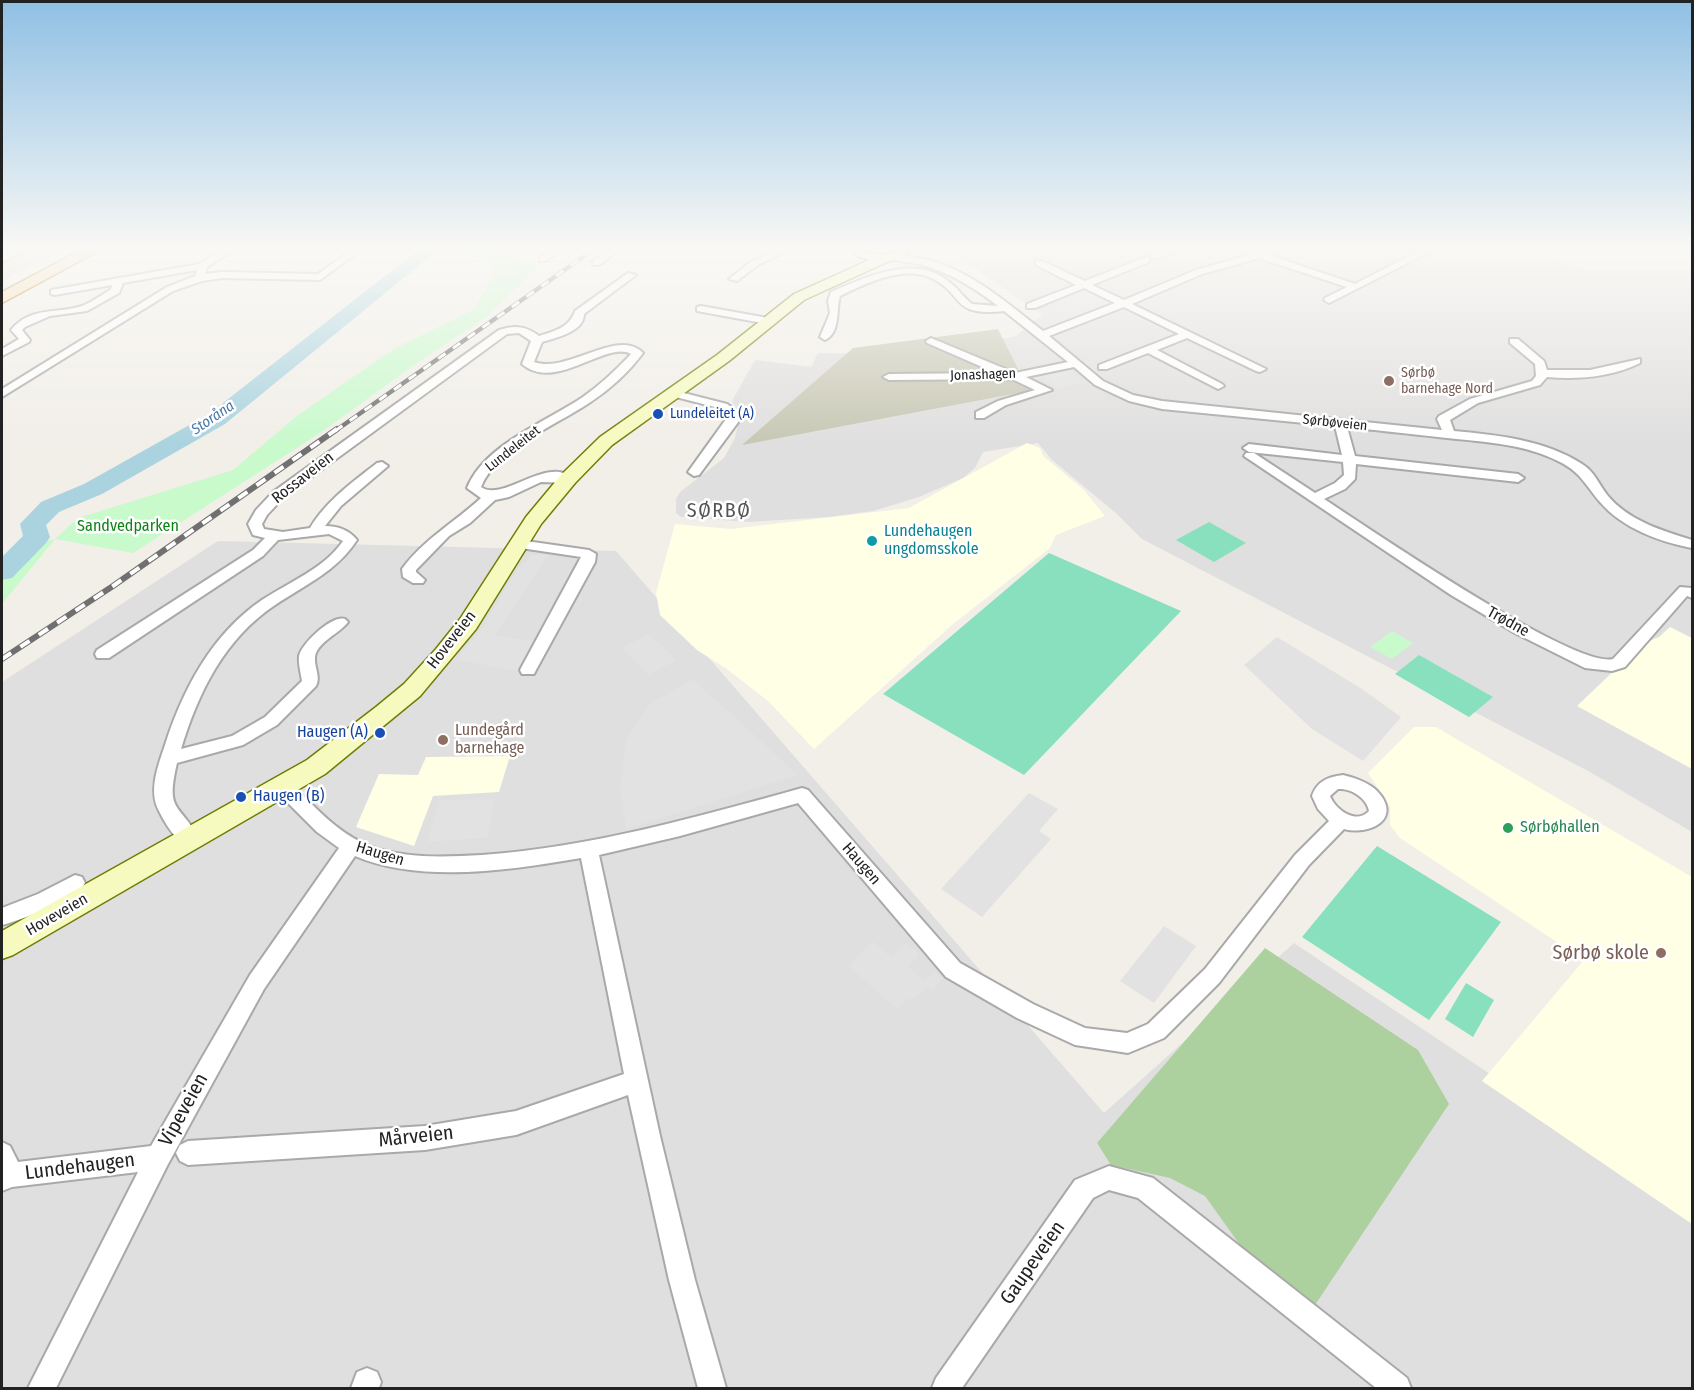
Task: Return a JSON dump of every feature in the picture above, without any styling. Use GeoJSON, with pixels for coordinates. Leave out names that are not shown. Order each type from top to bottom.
{"type":"FeatureCollection","features":[{"type":"Feature","properties":{"kind":"main road","name":"Hoveveien"},"geometry":{"type":"LineString","coordinates":[[2,946],[316,767],[351,741],[412,690],[468,624],[533,521],[568,479],[606,441],[723,358],[776,315]]}},
{"type":"Feature","properties":{"kind":"street"},"geometry":{"type":"LineString","coordinates":[[2,353],[25,340],[16,330],[21,325],[44,315]]}},
{"type":"Feature","properties":{"kind":"street"},"geometry":{"type":"LineString","coordinates":[[2,394],[129,315]]}},
{"type":"Feature","properties":{"kind":"street"},"geometry":{"type":"LineString","coordinates":[[537,340],[565,331],[579,319],[579,315]]}},
{"type":"Feature","properties":{"kind":"street"},"geometry":{"type":"LineString","coordinates":[[734,315],[768,321]]}},
{"type":"Feature","properties":{"kind":"street"},"geometry":{"type":"LineString","coordinates":[[825,337],[835,315]]}},
{"type":"Feature","properties":{"kind":"street","name":"Sørbøveien"},"geometry":{"type":"LineString","coordinates":[[1015,315],[1099,383],[1129,398],[1162,405],[1527,445],[1564,459],[1588,475],[1603,497],[1618,512],[1668,537],[1692,543]]}},
{"type":"Feature","properties":{"kind":"street"},"geometry":{"type":"LineString","coordinates":[[1037,332],[1093,315]]}},
{"type":"Feature","properties":{"kind":"street"},"geometry":{"type":"LineString","coordinates":[[1149,315],[1260,369]]}},
{"type":"Feature","properties":{"kind":"street","name":"Rossaveien"},"geometry":{"type":"LineString","coordinates":[[274,536],[258,532],[255,524],[261,513],[296,480],[503,332],[517,328],[524,330],[537,340]]}},
{"type":"Feature","properties":{"kind":"street"},"geometry":{"type":"LineString","coordinates":[[1103,367],[1188,334]]}},
{"type":"Feature","properties":{"kind":"street","name":"Lundeleitet"},"geometry":{"type":"LineString","coordinates":[[537,340],[528,364],[545,370],[554,370],[622,347],[630,348],[638,353],[598,391],[530,433],[479,475],[474,488],[479,494],[490,497],[511,492],[537,479],[568,479]]}},
{"type":"Feature","properties":{"kind":"street"},"geometry":{"type":"LineString","coordinates":[[931,341],[1046,390],[1002,403],[980,415]]}},
{"type":"Feature","properties":{"kind":"street"},"geometry":{"type":"LineString","coordinates":[[1450,435],[1443,419],[1474,401],[1536,383],[1542,373],[1540,363],[1514,341]]}},
{"type":"Feature","properties":{"kind":"street"},"geometry":{"type":"LineString","coordinates":[[1148,349],[1218,386]]}},
{"type":"Feature","properties":{"kind":"street"},"geometry":{"type":"LineString","coordinates":[[1542,373],[1581,374],[1627,365],[1636,361]]}},
{"type":"Feature","properties":{"kind":"street","name":"Jonashagen"},"geometry":{"type":"LineString","coordinates":[[889,377],[1015,376],[1077,363]]}},
{"type":"Feature","properties":{"kind":"street"},"geometry":{"type":"LineString","coordinates":[[672,393],[723,406],[735,414],[724,434],[694,472]]}},
{"type":"Feature","properties":{"kind":"street"},"geometry":{"type":"LineString","coordinates":[[1315,498],[1347,481],[1351,470],[1340,424]]}},
{"type":"Feature","properties":{"kind":"street","name":"Trødne"},"geometry":{"type":"LineString","coordinates":[[1518,478],[1349,458],[1250,452],[1315,498],[1484,609],[1591,664],[1612,666],[1619,663],[1685,590],[1692,593]]}},
{"type":"Feature","properties":{"kind":"street"},"geometry":{"type":"LineString","coordinates":[[315,531],[330,511],[382,466]]}},
{"type":"Feature","properties":{"kind":"street"},"geometry":{"type":"LineString","coordinates":[[418,580],[408,574],[409,569],[444,533],[465,520],[490,497]]}},
{"type":"Feature","properties":{"kind":"street"},"geometry":{"type":"LineString","coordinates":[[103,654],[258,553],[274,536],[332,530],[345,534],[350,540],[340,556],[264,606],[234,632],[202,676],[169,759],[162,790],[165,804],[190,839]]}},
{"type":"Feature","properties":{"kind":"street"},"geometry":{"type":"LineString","coordinates":[[519,544],[589,554],[588,562],[528,670]]}},
{"type":"Feature","properties":{"kind":"street"},"geometry":{"type":"LineString","coordinates":[[169,759],[237,741],[271,721],[310,682],[307,656],[315,643],[340,622]]}},
{"type":"Feature","properties":{"kind":"street","name":"Haugen"},"geometry":{"type":"LineString","coordinates":[[282,786],[335,836],[351,846],[391,860],[424,865],[513,861],[589,851],[802,795],[953,970],[1025,1011],[1083,1038],[1128,1042],[1156,1031],[1212,976],[1302,860],[1341,820]]}},
{"type":"Feature","properties":{"kind":"street","name":"Vipeveien"},"geometry":{"type":"LineString","coordinates":[[42,1389],[158,1157],[257,982],[351,846]]}},
{"type":"Feature","properties":{"kind":"street"},"geometry":{"type":"LineString","coordinates":[[589,851],[636,1081],[682,1280],[712,1389]]}},
{"type":"Feature","properties":{"kind":"street"},"geometry":{"type":"LineString","coordinates":[[2,917],[45,900],[75,884]]}},
{"type":"Feature","properties":{"kind":"street","name":"Mårveien"},"geometry":{"type":"LineString","coordinates":[[188,1153],[425,1138],[516,1123],[636,1081]]}},
{"type":"Feature","properties":{"kind":"street","name":"Lundehaugen"},"geometry":{"type":"LineString","coordinates":[[5,1170],[158,1157]]}},
{"type":"Feature","properties":{"kind":"street","name":"Gaupeveien"},"geometry":{"type":"LineString","coordinates":[[946,1389],[1084,1190],[1109,1178],[1144,1187],[1397,1389]]}},
{"type":"Feature","properties":{"kind":"shaded area"},"geometry":{"type":"Polygon","coordinates":[[[1042,315],[1692,315],[1692,832],[1590,772],[1142,539],[1117,514],[1052,460],[1038,443],[983,452],[975,468],[963,478],[919,497],[873,511],[829,517],[749,522],[681,517],[676,513],[676,499],[680,492],[724,458],[735,438],[740,415],[732,401],[755,360],[811,367],[818,353],[929,355],[1016,336],[1042,315]]]}},
{"type":"Feature","properties":{"kind":"shaded area"},"geometry":{"type":"Polygon","coordinates":[[[998,329],[1029,391],[742,445],[853,348],[998,329]]]}},
{"type":"Feature","properties":{"kind":"shaded area"},"geometry":{"type":"Polygon","coordinates":[[[1068,370],[1084,382],[1057,388],[1042,376],[1068,370]]]}},
{"type":"Feature","properties":{"kind":"shaded area","name":"Lundehaugen ungdomsskole"},"geometry":{"type":"Polygon","coordinates":[[[1027,443],[1040,448],[1043,456],[1083,489],[1105,516],[1056,535],[1050,548],[952,625],[814,749],[768,701],[727,669],[697,650],[660,615],[656,593],[675,524],[731,529],[909,508],[1027,443]]]}},
{"type":"Feature","properties":{"kind":"shaded area"},"geometry":{"type":"Polygon","coordinates":[[[218,541],[616,551],[1104,1113],[1294,943],[1692,1209],[1692,1388],[2,1388],[2,682],[218,541]]]}},
{"type":"Feature","properties":{"kind":"shaded area"},"geometry":{"type":"Polygon","coordinates":[[[531,555],[548,555],[495,636],[537,641],[520,671],[456,660],[484,625],[519,566],[531,555]]]}},
{"type":"Feature","properties":{"kind":"shaded area"},"geometry":{"type":"Polygon","coordinates":[[[1670,627],[1692,638],[1692,769],[1577,706],[1642,644],[1659,637],[1670,627]]]}},
{"type":"Feature","properties":{"kind":"shaded area"},"geometry":{"type":"Polygon","coordinates":[[[649,634],[677,660],[648,675],[621,648],[649,634]]]}},
{"type":"Feature","properties":{"kind":"shaded area"},"geometry":{"type":"Polygon","coordinates":[[[1277,637],[1362,689],[1401,717],[1363,761],[1312,729],[1244,665],[1277,637]]]}},
{"type":"Feature","properties":{"kind":"shaded area"},"geometry":{"type":"Polygon","coordinates":[[[693,679],[798,775],[626,829],[620,791],[626,740],[648,705],[693,679]]]}},
{"type":"Feature","properties":{"kind":"shaded area"},"geometry":{"type":"Polygon","coordinates":[[[1414,727],[1436,727],[1692,877],[1692,1224],[1482,1081],[1584,960],[1400,838],[1390,825],[1390,807],[1368,773],[1414,727]]]}},
{"type":"Feature","properties":{"kind":"shaded area"},"geometry":{"type":"Polygon","coordinates":[[[510,756],[499,792],[433,796],[414,846],[356,827],[379,774],[418,775],[426,757],[510,756]]]}},
{"type":"Feature","properties":{"kind":"shaded area"},"geometry":{"type":"Polygon","coordinates":[[[1029,793],[1058,809],[1039,831],[1051,839],[982,917],[941,889],[1029,793]]]}},
{"type":"Feature","properties":{"kind":"shaded area"},"geometry":{"type":"Polygon","coordinates":[[[495,799],[487,838],[427,842],[440,800],[495,799]]]}},
{"type":"Feature","properties":{"kind":"shaded area"},"geometry":{"type":"Polygon","coordinates":[[[1164,926],[1196,946],[1154,1003],[1120,981],[1164,926]]]}},
{"type":"Feature","properties":{"kind":"shaded area"},"geometry":{"type":"Polygon","coordinates":[[[872,941],[891,957],[906,943],[920,954],[908,967],[925,981],[934,972],[943,978],[933,991],[928,987],[911,1001],[907,998],[897,1009],[848,966],[872,941]]]}},
{"type":"Feature","properties":{"kind":"green space","name":"Sandvedparken"},"geometry":{"type":"Polygon","coordinates":[[[463,315],[489,315],[320,433],[133,553],[55,539],[78,518],[233,470],[298,415],[394,349],[463,315]]]}},
{"type":"Feature","properties":{"kind":"green space"},"geometry":{"type":"Polygon","coordinates":[[[1209,522],[1246,543],[1214,562],[1176,540],[1209,522]]]}},
{"type":"Feature","properties":{"kind":"green space","name":"Sandvedparken"},"geometry":{"type":"Polygon","coordinates":[[[55,539],[2,604],[2,563],[20,547],[55,539]]]}},
{"type":"Feature","properties":{"kind":"green space"},"geometry":{"type":"Polygon","coordinates":[[[1049,553],[1181,611],[1024,775],[883,694],[1049,553]]]}},
{"type":"Feature","properties":{"kind":"green space"},"geometry":{"type":"Polygon","coordinates":[[[1392,631],[1413,643],[1392,659],[1370,647],[1392,631]]]}},
{"type":"Feature","properties":{"kind":"green space"},"geometry":{"type":"Polygon","coordinates":[[[1419,655],[1493,697],[1469,717],[1395,674],[1419,655]]]}},
{"type":"Feature","properties":{"kind":"green space"},"geometry":{"type":"Polygon","coordinates":[[[1377,846],[1501,922],[1429,1020],[1302,937],[1377,846]]]}},
{"type":"Feature","properties":{"kind":"green space"},"geometry":{"type":"Polygon","coordinates":[[[1265,948],[1418,1050],[1449,1104],[1313,1308],[1262,1267],[1240,1245],[1205,1196],[1170,1178],[1111,1165],[1097,1143],[1265,948]]]}},
{"type":"Feature","properties":{"kind":"green space"},"geometry":{"type":"Polygon","coordinates":[[[1466,983],[1494,1000],[1473,1037],[1445,1019],[1466,983]]]}},
{"type":"Feature","properties":{"kind":"waterway","name":"Storåna"},"geometry":{"type":"LineString","coordinates":[[2,572],[37,537],[33,524],[50,507],[93,489],[217,419],[348,315]]}},
{"type":"Feature","properties":{"kind":"railway"},"geometry":{"type":"LineString","coordinates":[[335,431],[501,315]]}},
{"type":"Feature","properties":{"kind":"railway"},"geometry":{"type":"LineString","coordinates":[[2,659],[113,586],[337,429]]}},
{"type":"Feature","properties":{"kind":"place","name":"Sørbø barnehage Nord"},"geometry":{"type":"Point","coordinates":[1389,381]}},
{"type":"Feature","properties":{"kind":"place","name":"Lundeleitet (A)"},"geometry":{"type":"Point","coordinates":[658,414]}},
{"type":"Feature","properties":{"kind":"place","name":"Lundehaugen ungdomsskole"},"geometry":{"type":"Point","coordinates":[872,541]}},
{"type":"Feature","properties":{"kind":"place","name":"Haugen (A)"},"geometry":{"type":"Point","coordinates":[380,733]}},
{"type":"Feature","properties":{"kind":"place","name":"Lundegård barnehage"},"geometry":{"type":"Point","coordinates":[443,740]}},
{"type":"Feature","properties":{"kind":"place","name":"Haugen (B)"},"geometry":{"type":"Point","coordinates":[241,797]}},
{"type":"Feature","properties":{"kind":"place","name":"Sørbøhallen"},"geometry":{"type":"Point","coordinates":[1508,828]}},
{"type":"Feature","properties":{"kind":"place","name":"Sørbø skole"},"geometry":{"type":"Point","coordinates":[1661,953]}},
{"type":"Feature","properties":{"kind":"district","name":"SØRBØ"},"geometry":{"type":"Point","coordinates":[719,511]}}]}
